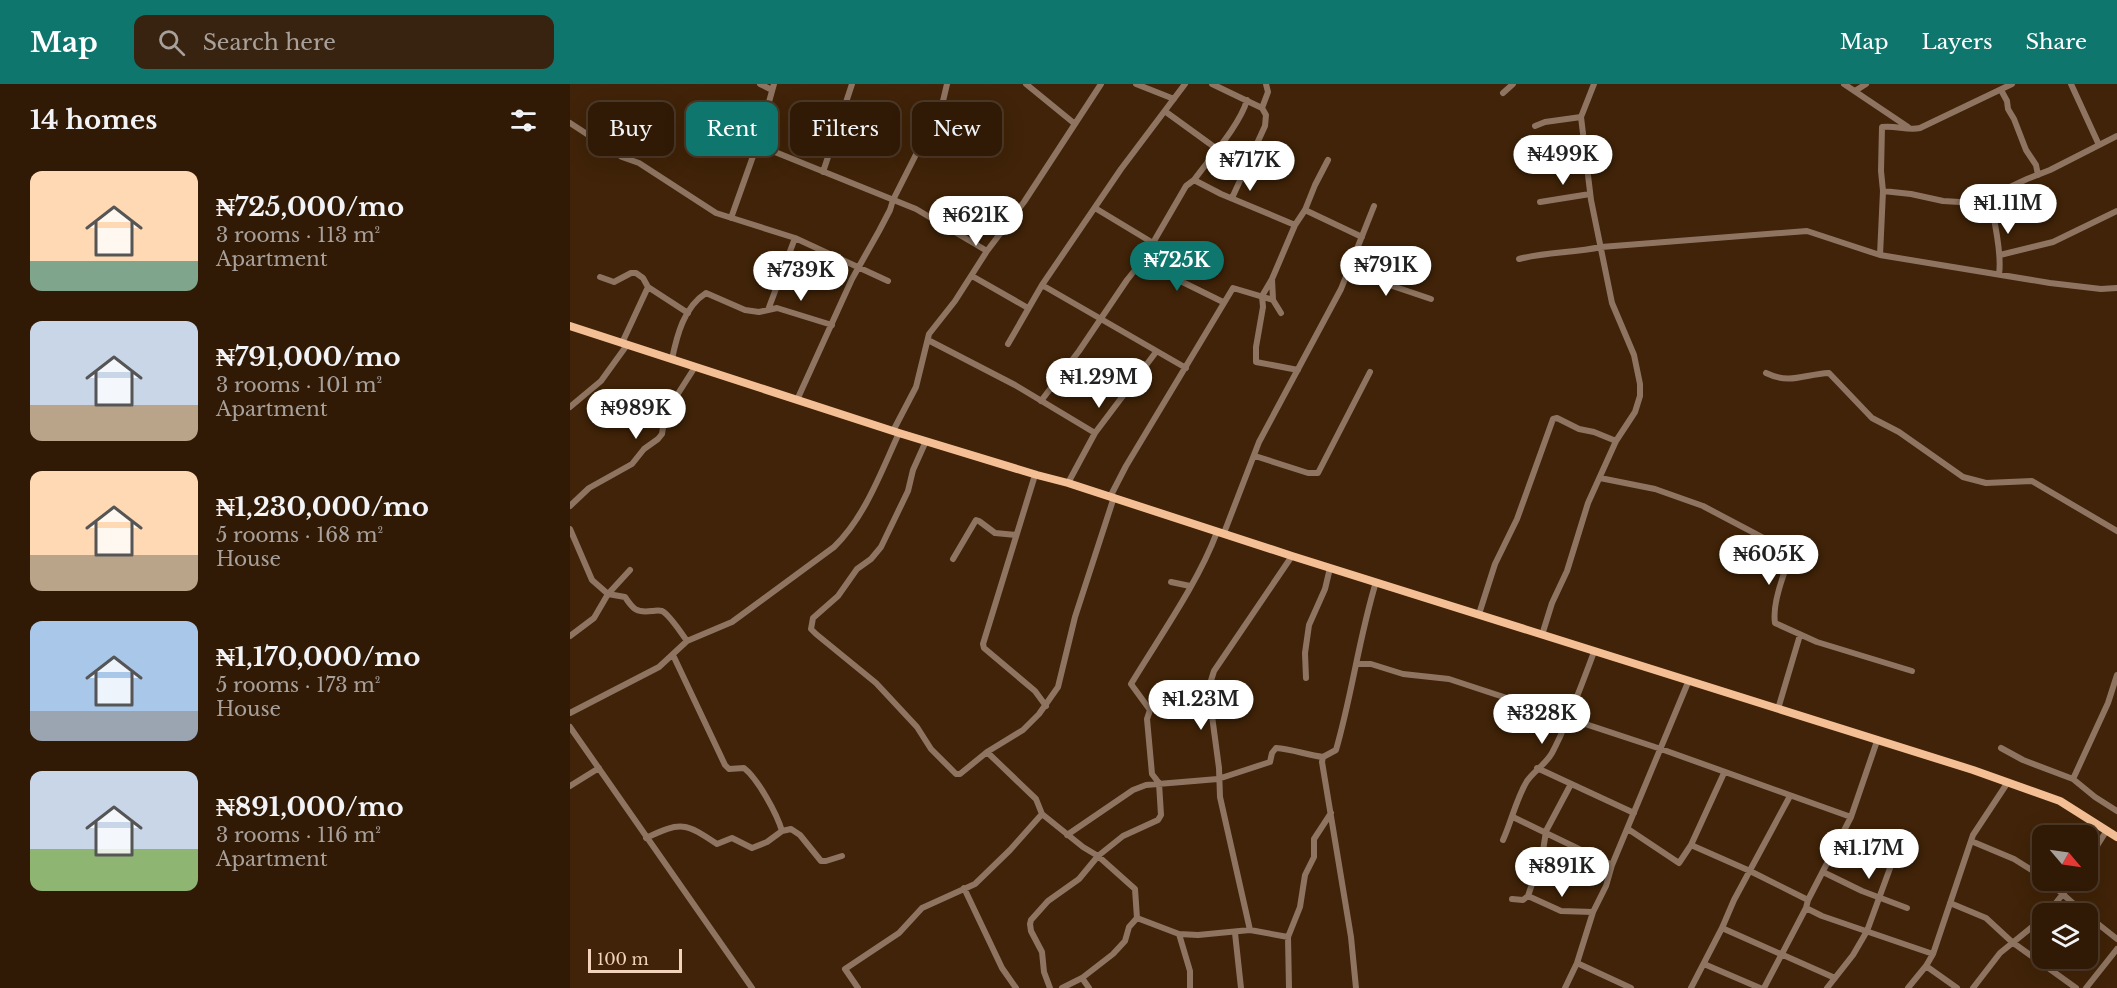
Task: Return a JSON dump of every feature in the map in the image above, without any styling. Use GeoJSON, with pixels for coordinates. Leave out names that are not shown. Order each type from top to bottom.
{"type":"FeatureCollection","features":[{"type":"Feature","properties":{"kind":"main road"},"geometry":{"type":"LineString","coordinates":[[570,326],[896,432],[1068,483],[2008,782],[2060,801],[2117,837]]}},
{"type":"Feature","properties":{"kind":"street"},"geometry":{"type":"LineString","coordinates":[[760,84],[773,87],[769,102]]}},
{"type":"Feature","properties":{"kind":"street"},"geometry":{"type":"LineString","coordinates":[[823,172],[852,84]]}},
{"type":"Feature","properties":{"kind":"street"},"geometry":{"type":"LineString","coordinates":[[797,400],[852,279],[890,210],[892,200],[943,101],[946,84]]}},
{"type":"Feature","properties":{"kind":"street"},"geometry":{"type":"LineString","coordinates":[[1026,84],[1074,124]]}},
{"type":"Feature","properties":{"kind":"street"},"geometry":{"type":"LineString","coordinates":[[570,713],[658,667],[687,641],[732,622],[846,536],[868,498],[916,387],[934,326],[955,302],[1101,84]]}},
{"type":"Feature","properties":{"kind":"street"},"geometry":{"type":"LineString","coordinates":[[1136,84],[1174,99]]}},
{"type":"Feature","properties":{"kind":"street"},"geometry":{"type":"LineString","coordinates":[[1008,344],[1042,285],[1120,169],[1166,112],[1185,84]]}},
{"type":"Feature","properties":{"kind":"street"},"geometry":{"type":"LineString","coordinates":[[1212,84],[1262,108],[1266,116],[1265,126],[1232,198]]}},
{"type":"Feature","properties":{"kind":"street"},"geometry":{"type":"LineString","coordinates":[[1262,108],[1268,92],[1266,84]]}},
{"type":"Feature","properties":{"kind":"street"},"geometry":{"type":"LineString","coordinates":[[1503,93],[1513,84]]}},
{"type":"Feature","properties":{"kind":"street"},"geometry":{"type":"LineString","coordinates":[[1542,635],[1552,603],[1567,571],[1582,518],[1616,441],[1635,412],[1640,396],[1634,355],[1614,309],[1590,194],[1581,117],[1594,84]]}},
{"type":"Feature","properties":{"kind":"street"},"geometry":{"type":"LineString","coordinates":[[1844,84],[1913,130]]}},
{"type":"Feature","properties":{"kind":"street"},"geometry":{"type":"LineString","coordinates":[[1856,91],[1866,84]]}},
{"type":"Feature","properties":{"kind":"street"},"geometry":{"type":"LineString","coordinates":[[1880,255],[1883,191],[1882,127],[1891,126],[1913,130],[1939,120],[2012,84]]}},
{"type":"Feature","properties":{"kind":"street"},"geometry":{"type":"LineString","coordinates":[[2071,84],[2099,145]]}},
{"type":"Feature","properties":{"kind":"street"},"geometry":{"type":"LineString","coordinates":[[2001,90],[2026,150],[2037,165],[2038,175]]}},
{"type":"Feature","properties":{"kind":"street"},"geometry":{"type":"LineString","coordinates":[[1041,401],[1143,260],[1186,186],[1194,180],[1244,111],[1247,100]]}},
{"type":"Feature","properties":{"kind":"street"},"geometry":{"type":"LineString","coordinates":[[1166,112],[1216,149]]}},
{"type":"Feature","properties":{"kind":"street"},"geometry":{"type":"LineString","coordinates":[[1535,126],[1545,122],[1581,117]]}},
{"type":"Feature","properties":{"kind":"street"},"geometry":{"type":"LineString","coordinates":[[570,123],[622,157],[639,163],[716,213],[795,238],[888,281]]}},
{"type":"Feature","properties":{"kind":"street"},"geometry":{"type":"LineString","coordinates":[[1883,191],[1957,203],[1976,203],[2050,170],[2117,136]]}},
{"type":"Feature","properties":{"kind":"street"},"geometry":{"type":"LineString","coordinates":[[778,154],[916,209],[987,251]]}},
{"type":"Feature","properties":{"kind":"street"},"geometry":{"type":"LineString","coordinates":[[731,218],[753,156]]}},
{"type":"Feature","properties":{"kind":"street"},"geometry":{"type":"LineString","coordinates":[[1298,370],[1256,362],[1256,347],[1263,307],[1262,296],[1328,160]]}},
{"type":"Feature","properties":{"kind":"street"},"geometry":{"type":"LineString","coordinates":[[1194,180],[1295,225]]}},
{"type":"Feature","properties":{"kind":"street"},"geometry":{"type":"LineString","coordinates":[[1540,202],[1590,194]]}},
{"type":"Feature","properties":{"kind":"street"},"geometry":{"type":"LineString","coordinates":[[1989,198],[1994,213],[2000,255],[1999,274]]}},
{"type":"Feature","properties":{"kind":"street"},"geometry":{"type":"LineString","coordinates":[[1050,988],[1044,972],[1042,952],[1030,924],[1048,901],[1079,879],[1098,856],[1124,836],[1158,820],[1161,814],[1159,783],[1152,774],[1147,719],[1150,710],[1131,684],[1209,554],[1260,442],[1341,289],[1374,206]]}},
{"type":"Feature","properties":{"kind":"street"},"geometry":{"type":"LineString","coordinates":[[1095,208],[1153,243]]}},
{"type":"Feature","properties":{"kind":"street"},"geometry":{"type":"LineString","coordinates":[[1305,210],[1362,237]]}},
{"type":"Feature","properties":{"kind":"street"},"geometry":{"type":"LineString","coordinates":[[2000,255],[2053,242],[2117,211]]}},
{"type":"Feature","properties":{"kind":"street"},"geometry":{"type":"LineString","coordinates":[[1519,259],[1601,247],[1807,231],[1880,255],[2050,283],[2117,289]]}},
{"type":"Feature","properties":{"kind":"street"},"geometry":{"type":"LineString","coordinates":[[768,310],[795,238]]}},
{"type":"Feature","properties":{"kind":"street"},"geometry":{"type":"LineString","coordinates":[[1143,260],[1154,268],[1223,302]]}},
{"type":"Feature","properties":{"kind":"street"},"geometry":{"type":"LineString","coordinates":[[1348,272],[1431,299]]}},
{"type":"Feature","properties":{"kind":"street"},"geometry":{"type":"LineString","coordinates":[[600,277],[614,282],[631,273],[636,273],[648,287],[688,313]]}},
{"type":"Feature","properties":{"kind":"street"},"geometry":{"type":"LineString","coordinates":[[972,276],[1028,308]]}},
{"type":"Feature","properties":{"kind":"street"},"geometry":{"type":"LineString","coordinates":[[1272,279],[1273,300],[1281,313]]}},
{"type":"Feature","properties":{"kind":"street"},"geometry":{"type":"LineString","coordinates":[[1042,285],[1186,368]]}},
{"type":"Feature","properties":{"kind":"street"},"geometry":{"type":"LineString","coordinates":[[570,407],[601,381],[624,344],[648,287]]}},
{"type":"Feature","properties":{"kind":"street"},"geometry":{"type":"LineString","coordinates":[[926,441],[913,470],[908,491],[882,547],[857,569],[838,596],[813,618],[811,629],[876,683],[916,727],[931,749],[956,774],[960,774],[987,752],[1023,730],[1046,706],[1058,687],[1112,497],[1126,466],[1216,319],[1223,302],[1233,288],[1273,300]]}},
{"type":"Feature","properties":{"kind":"street"},"geometry":{"type":"LineString","coordinates":[[672,360],[677,336],[688,313],[703,294],[709,292],[746,310],[759,312],[777,308],[832,325]]}},
{"type":"Feature","properties":{"kind":"street"},"geometry":{"type":"LineString","coordinates":[[928,340],[972,362],[1095,433]]}},
{"type":"Feature","properties":{"kind":"street"},"geometry":{"type":"LineString","coordinates":[[1068,483],[1095,433],[1156,352]]}},
{"type":"Feature","properties":{"kind":"street"},"geometry":{"type":"LineString","coordinates":[[570,506],[589,488],[632,464],[644,449],[658,439],[662,434],[664,414],[695,367]]}},
{"type":"Feature","properties":{"kind":"street"},"geometry":{"type":"LineString","coordinates":[[1255,456],[1318,473],[1370,372]]}},
{"type":"Feature","properties":{"kind":"street"},"geometry":{"type":"LineString","coordinates":[[1766,373],[1778,379],[1796,379],[1817,373],[1829,373],[1872,418],[1899,432],[1963,477],[1998,483],[2032,480],[2117,531]]}},
{"type":"Feature","properties":{"kind":"street"},"geometry":{"type":"LineString","coordinates":[[1479,614],[1495,564],[1517,519],[1553,419],[1557,418],[1579,429],[1616,441]]}},
{"type":"Feature","properties":{"kind":"street"},"geometry":{"type":"LineString","coordinates":[[1035,475],[983,644],[984,648],[1035,691],[1046,706]]}},
{"type":"Feature","properties":{"kind":"street"},"geometry":{"type":"LineString","coordinates":[[1600,477],[1655,489],[1703,506],[1792,553],[1786,567],[1774,615],[1775,623],[1800,635],[1912,671]]}},
{"type":"Feature","properties":{"kind":"street"},"geometry":{"type":"LineString","coordinates":[[953,559],[976,520],[994,533],[1016,535]]}},
{"type":"Feature","properties":{"kind":"street"},"geometry":{"type":"LineString","coordinates":[[570,529],[592,580],[608,594],[624,597],[633,609],[640,613],[657,610],[664,612],[687,641]]}},
{"type":"Feature","properties":{"kind":"street"},"geometry":{"type":"LineString","coordinates":[[1250,930],[1220,797],[1219,768],[1209,687],[1214,671],[1292,556]]}},
{"type":"Feature","properties":{"kind":"street"},"geometry":{"type":"LineString","coordinates":[[1306,678],[1305,653],[1309,625],[1325,589],[1330,568]]}},
{"type":"Feature","properties":{"kind":"street"},"geometry":{"type":"LineString","coordinates":[[570,636],[594,618],[608,594],[630,570]]}},
{"type":"Feature","properties":{"kind":"street"},"geometry":{"type":"LineString","coordinates":[[1171,582],[1190,586]]}},
{"type":"Feature","properties":{"kind":"street"},"geometry":{"type":"LineString","coordinates":[[1067,836],[1133,790],[1146,785],[1218,779],[1270,762],[1276,748],[1323,757],[1336,750],[1367,612],[1377,582]]}},
{"type":"Feature","properties":{"kind":"street"},"geometry":{"type":"LineString","coordinates":[[1778,709],[1800,635]]}},
{"type":"Feature","properties":{"kind":"street"},"geometry":{"type":"LineString","coordinates":[[1503,840],[1526,783],[1551,755],[1594,651]]}},
{"type":"Feature","properties":{"kind":"street"},"geometry":{"type":"LineString","coordinates":[[673,655],[725,765],[729,769],[744,768],[747,770],[760,787],[782,831]]}},
{"type":"Feature","properties":{"kind":"street"},"geometry":{"type":"LineString","coordinates":[[1357,664],[1371,664],[1403,674],[1449,679],[1661,749],[1851,818]]}},
{"type":"Feature","properties":{"kind":"street"},"geometry":{"type":"LineString","coordinates":[[2073,779],[2114,694],[2117,675]]}},
{"type":"Feature","properties":{"kind":"street"},"geometry":{"type":"LineString","coordinates":[[1565,988],[1577,963],[1593,912],[1689,680]]}},
{"type":"Feature","properties":{"kind":"street"},"geometry":{"type":"LineString","coordinates":[[570,727],[752,988]]}},
{"type":"Feature","properties":{"kind":"street"},"geometry":{"type":"LineString","coordinates":[[1704,964],[1762,988],[1806,908],[1851,818],[1877,741]]}},
{"type":"Feature","properties":{"kind":"street"},"geometry":{"type":"LineString","coordinates":[[2001,748],[2023,760],[2073,779],[2117,811]]}},
{"type":"Feature","properties":{"kind":"street"},"geometry":{"type":"LineString","coordinates":[[987,752],[1036,799],[1042,814],[1067,836],[1098,856],[1135,889],[1137,918],[1129,927],[1125,941],[1113,954],[1082,978],[1062,988]]}},
{"type":"Feature","properties":{"kind":"street"},"geometry":{"type":"LineString","coordinates":[[1323,757],[1356,988]]}},
{"type":"Feature","properties":{"kind":"street"},"geometry":{"type":"LineString","coordinates":[[570,786],[599,768]]}},
{"type":"Feature","properties":{"kind":"street"},"geometry":{"type":"LineString","coordinates":[[1537,768],[1634,813]]}},
{"type":"Feature","properties":{"kind":"street"},"geometry":{"type":"LineString","coordinates":[[1628,829],[1679,863],[1724,773]]}},
{"type":"Feature","properties":{"kind":"street"},"geometry":{"type":"LineString","coordinates":[[1908,988],[1933,954],[1978,825],[2008,782]]}},
{"type":"Feature","properties":{"kind":"street"},"geometry":{"type":"LineString","coordinates":[[1512,899],[1523,900],[1528,896],[1543,851],[1546,831],[1571,784]]}},
{"type":"Feature","properties":{"kind":"street"},"geometry":{"type":"LineString","coordinates":[[1691,988],[1790,796]]}},
{"type":"Feature","properties":{"kind":"street"},"geometry":{"type":"LineString","coordinates":[[1289,988],[1288,937],[1300,907],[1305,875],[1314,857],[1314,839],[1332,812]]}},
{"type":"Feature","properties":{"kind":"street"},"geometry":{"type":"LineString","coordinates":[[858,988],[845,969],[899,933],[922,908],[975,884],[1042,814]]}},
{"type":"Feature","properties":{"kind":"street"},"geometry":{"type":"LineString","coordinates":[[1513,817],[1612,865]]}},
{"type":"Feature","properties":{"kind":"street"},"geometry":{"type":"LineString","coordinates":[[646,838],[667,828],[692,827],[717,844],[732,838],[752,848],[767,842],[782,831],[794,830],[821,861],[842,856]]}},
{"type":"Feature","properties":{"kind":"street"},"geometry":{"type":"LineString","coordinates":[[2098,844],[2107,830]]}},
{"type":"Feature","properties":{"kind":"street"},"geometry":{"type":"LineString","coordinates":[[1971,841],[2014,860],[2032,871]]}},
{"type":"Feature","properties":{"kind":"street"},"geometry":{"type":"LineString","coordinates":[[1690,845],[1808,900]]}},
{"type":"Feature","properties":{"kind":"street"},"geometry":{"type":"LineString","coordinates":[[1827,988],[1853,955],[1867,931],[1893,860]]}},
{"type":"Feature","properties":{"kind":"street"},"geometry":{"type":"LineString","coordinates":[[1823,872],[1862,891],[1906,908]]}},
{"type":"Feature","properties":{"kind":"street"},"geometry":{"type":"LineString","coordinates":[[964,888],[1002,968],[1016,988]]}},
{"type":"Feature","properties":{"kind":"street"},"geometry":{"type":"LineString","coordinates":[[2059,891],[2071,903]]}},
{"type":"Feature","properties":{"kind":"street"},"geometry":{"type":"LineString","coordinates":[[2057,903],[2066,891]]}},
{"type":"Feature","properties":{"kind":"street"},"geometry":{"type":"LineString","coordinates":[[1528,896],[1561,911],[1593,912]]}},
{"type":"Feature","properties":{"kind":"street"},"geometry":{"type":"LineString","coordinates":[[1950,903],[1986,918],[2012,942],[2076,988]]}},
{"type":"Feature","properties":{"kind":"street"},"geometry":{"type":"LineString","coordinates":[[1806,908],[1822,916],[1933,954]]}},
{"type":"Feature","properties":{"kind":"street"},"geometry":{"type":"LineString","coordinates":[[1137,918],[1179,934],[1235,933],[1250,930],[1288,937]]}},
{"type":"Feature","properties":{"kind":"street"},"geometry":{"type":"LineString","coordinates":[[2098,924],[2117,939]]}},
{"type":"Feature","properties":{"kind":"street"},"geometry":{"type":"LineString","coordinates":[[1973,988],[2000,953],[2032,927]]}},
{"type":"Feature","properties":{"kind":"street"},"geometry":{"type":"LineString","coordinates":[[1722,928],[1835,978]]}},
{"type":"Feature","properties":{"kind":"street"},"geometry":{"type":"LineString","coordinates":[[1235,933],[1241,988]]}},
{"type":"Feature","properties":{"kind":"street"},"geometry":{"type":"LineString","coordinates":[[1179,934],[1190,972],[1190,988]]}},
{"type":"Feature","properties":{"kind":"street"},"geometry":{"type":"LineString","coordinates":[[2086,988],[2117,948]]}},
{"type":"Feature","properties":{"kind":"street"},"geometry":{"type":"LineString","coordinates":[[1577,963],[1631,988]]}},
{"type":"Feature","properties":{"kind":"street"},"geometry":{"type":"LineString","coordinates":[[1926,966],[1958,988]]}},
{"type":"Feature","properties":{"kind":"street"},"geometry":{"type":"LineString","coordinates":[[1082,978],[1089,988]]}}]}
